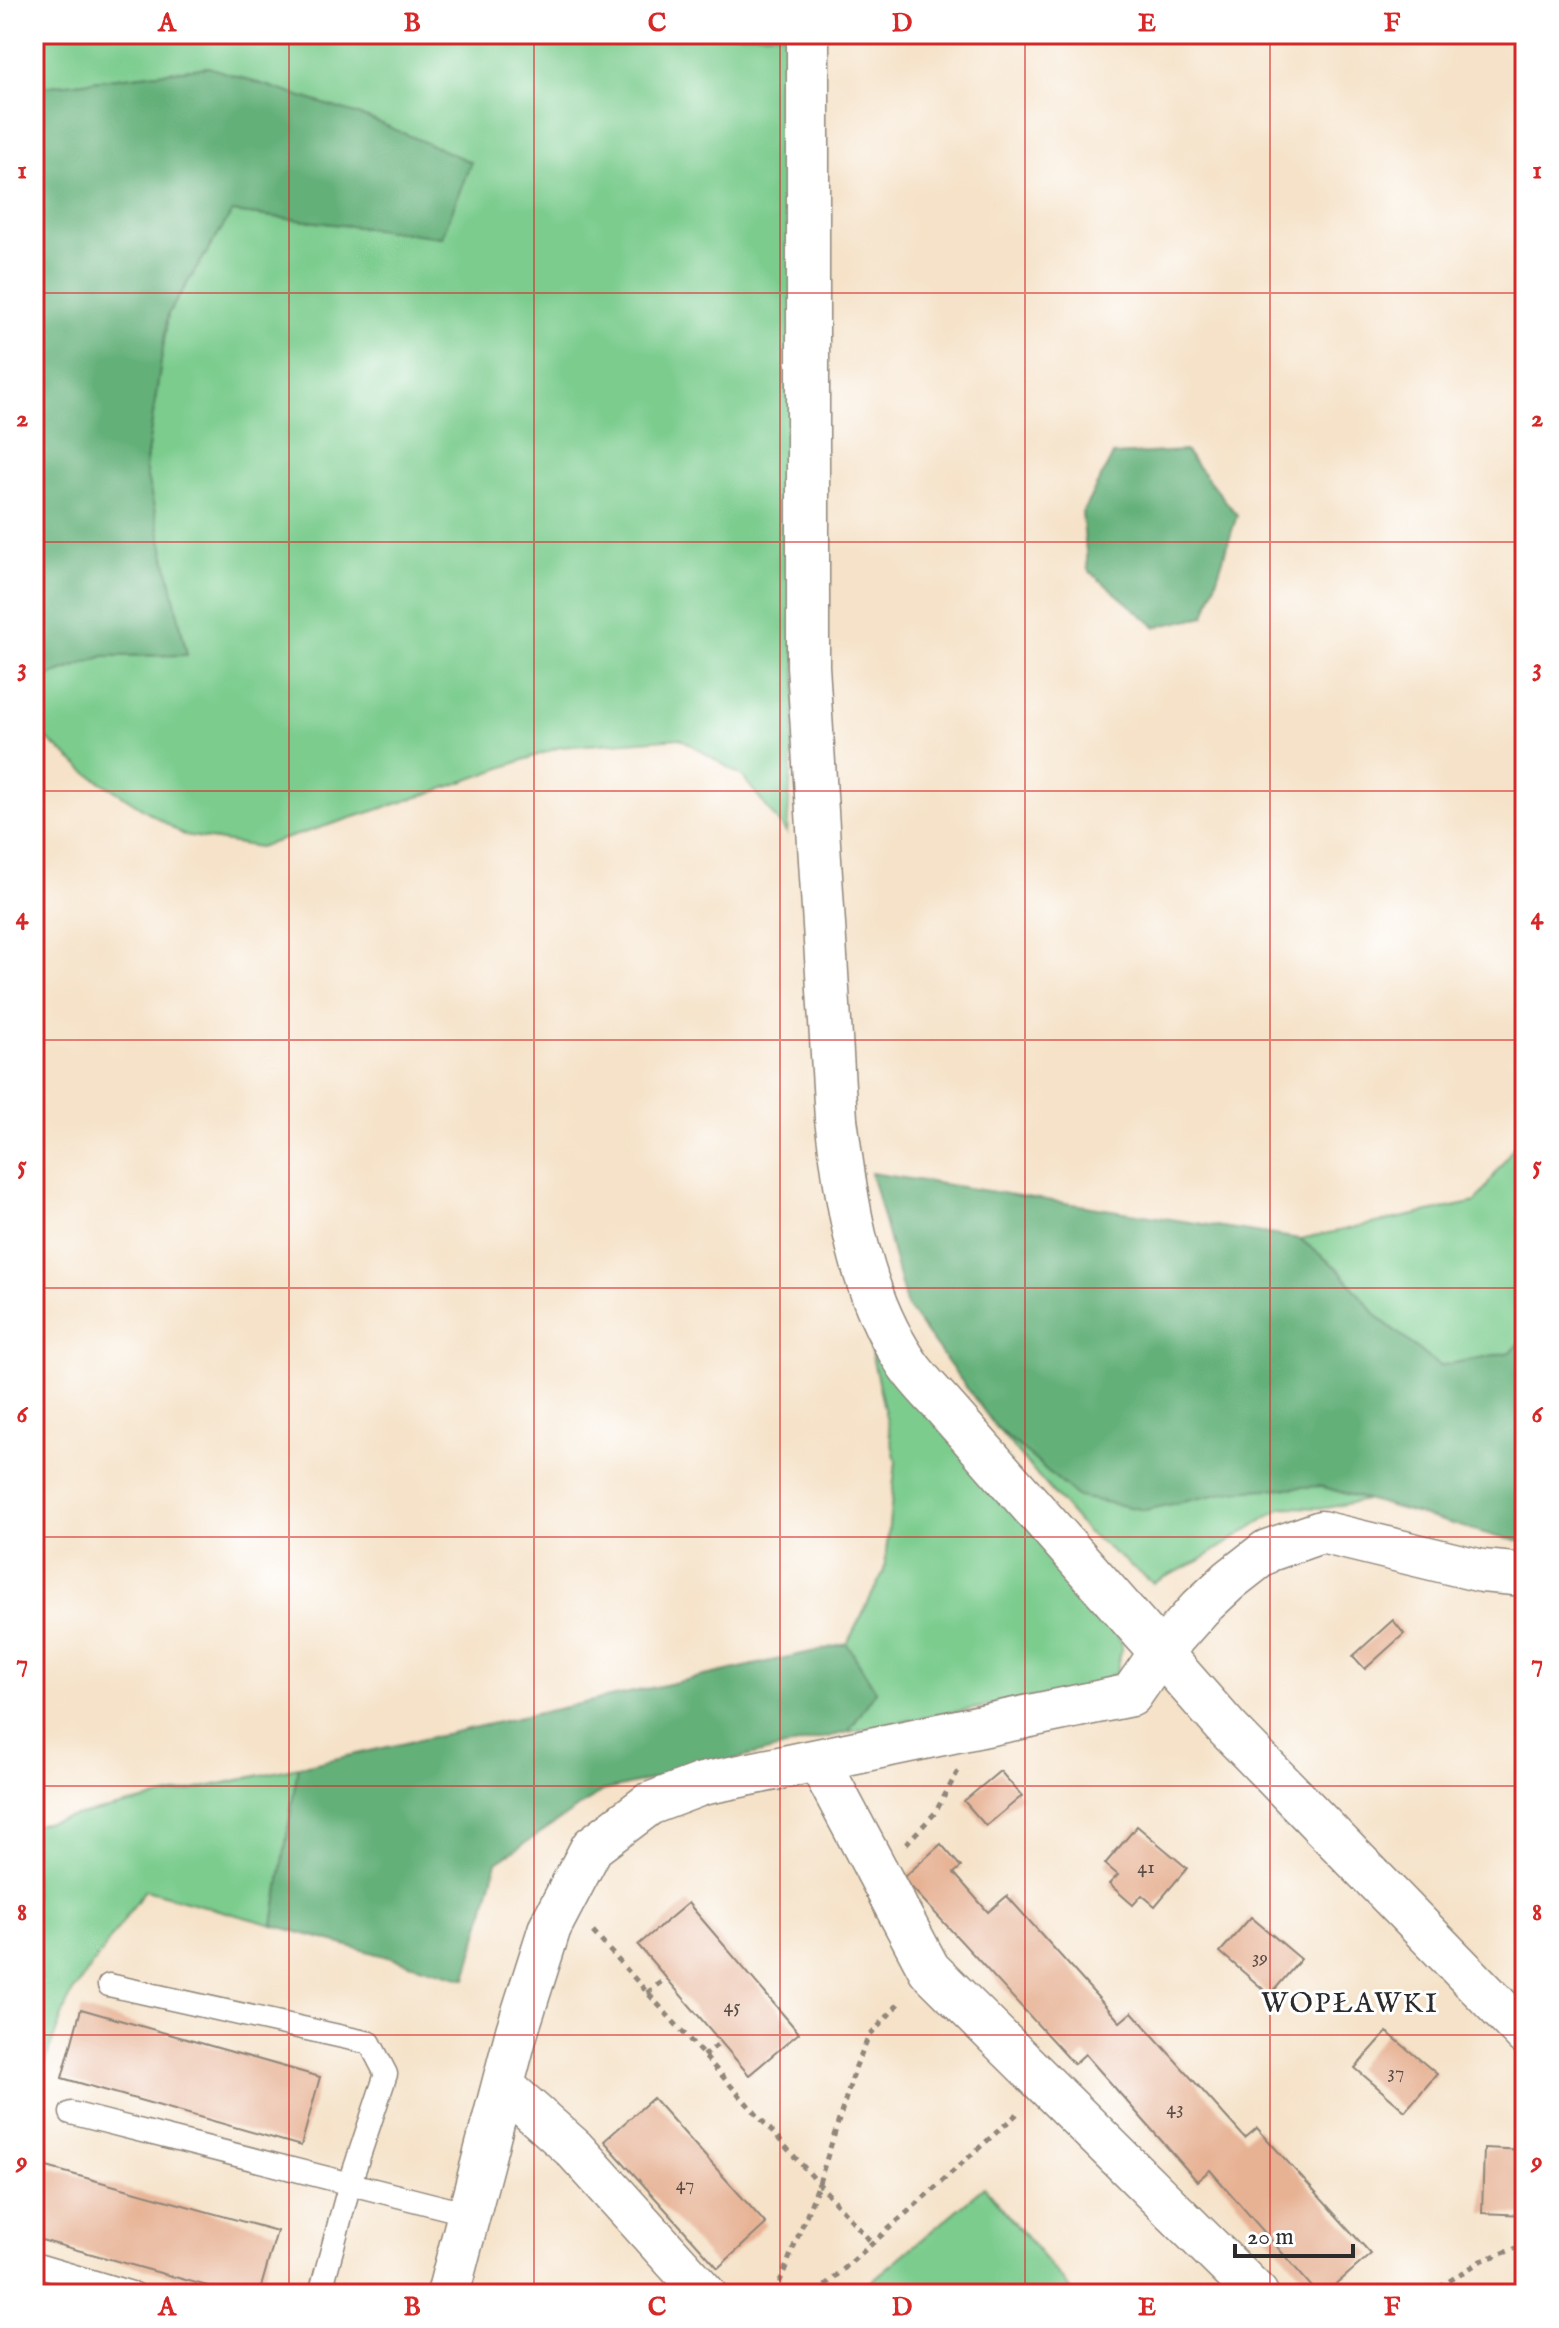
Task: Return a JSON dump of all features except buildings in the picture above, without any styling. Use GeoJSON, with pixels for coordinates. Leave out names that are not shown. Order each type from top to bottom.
{"type":"FeatureCollection","features":[{"type":"Feature","properties":{"kind":"street"},"geometry":{"type":"LineString","coordinates":[[808,34],[808,666],[836,1119],[845,1190],[859,1258],[883,1318],[906,1362],[1228,1729],[1525,2034]]}},
{"type":"Feature","properties":{"kind":"street"},"geometry":{"type":"LineString","coordinates":[[448,2294],[503,2086],[550,1927],[592,1847],[649,1804],[702,1784],[1131,1695],[1160,1653],[1200,1608],[1267,1551],[1321,1532],[1482,1571],[1525,1575]]}},
{"type":"Feature","properties":{"kind":"street"},"geometry":{"type":"LineString","coordinates":[[818,1760],[929,1969],[1257,2294]]}},
{"type":"Feature","properties":{"kind":"street"},"geometry":{"type":"LineString","coordinates":[[503,2086],[574,2149],[705,2294]]}},
{"type":"Feature","properties":{"kind":"lane"},"geometry":{"type":"LineString","coordinates":[[109,1985],[370,2043],[386,2074],[350,2183],[320,2294]]}},
{"type":"Feature","properties":{"kind":"lane"},"geometry":{"type":"LineString","coordinates":[[71,2113],[469,2214]]}},
{"type":"Feature","properties":{"kind":"lane"},"geometry":{"type":"LineString","coordinates":[[34,2264],[135,2294]]}},
{"type":"Feature","properties":{"kind":"path"},"geometry":{"type":"LineString","coordinates":[[879,1873],[935,1813],[960,1768]]}},
{"type":"Feature","properties":{"kind":"path"},"geometry":{"type":"LineString","coordinates":[[564,1900],[872,2243]]}},
{"type":"Feature","properties":{"kind":"path"},"geometry":{"type":"LineString","coordinates":[[775,2294],[818,2186],[856,2066],[868,2038],[929,1969]]}},
{"type":"Feature","properties":{"kind":"path"},"geometry":{"type":"LineString","coordinates":[[647,1993],[666,1978]]}},
{"type":"Feature","properties":{"kind":"path"},"geometry":{"type":"LineString","coordinates":[[703,2056],[721,2042]]}},
{"type":"Feature","properties":{"kind":"path"},"geometry":{"type":"LineString","coordinates":[[816,2294],[1047,2086]]}},
{"type":"Feature","properties":{"kind":"path"},"geometry":{"type":"LineString","coordinates":[[1429,2294],[1481,2261],[1525,2245]]}},
{"type":"Feature","properties":{"kind":"green space"},"geometry":{"type":"Polygon","coordinates":[[[34,34],[796,34],[796,689],[787,833],[742,776],[680,738],[560,747],[434,792],[259,847],[184,835],[86,772],[34,728],[34,681],[104,656],[187,655],[145,468],[168,314],[232,212],[442,237],[208,67],[34,88],[34,34]]]}},
{"type":"Feature","properties":{"kind":"green space"},"geometry":{"type":"Polygon","coordinates":[[[208,67],[368,118],[471,162],[442,237],[232,212],[168,314],[145,468],[187,655],[104,656],[34,681],[34,88],[208,67]]]}},
{"type":"Feature","properties":{"kind":"green space"},"geometry":{"type":"Polygon","coordinates":[[[1185,451],[1237,515],[1205,616],[1156,627],[1088,570],[1082,513],[1113,455],[1185,451]]]}},
{"type":"Feature","properties":{"kind":"green space"},"geometry":{"type":"Polygon","coordinates":[[[1525,1130],[1525,1338],[1510,1352],[1439,1366],[1379,1318],[1337,1268],[1300,1239],[1476,1202],[1525,1130]]]}},
{"type":"Feature","properties":{"kind":"green space"},"geometry":{"type":"Polygon","coordinates":[[[871,1173],[1300,1239],[1337,1268],[1379,1318],[1439,1366],[1510,1352],[1525,1338],[1525,1542],[1320,1486],[1233,1491],[1145,1510],[1078,1497],[995,1426],[907,1307],[871,1173]]]}},
{"type":"Feature","properties":{"kind":"green space"},"geometry":{"type":"Polygon","coordinates":[[[869,1343],[1106,1615],[1122,1644],[1117,1673],[1081,1689],[848,1732],[876,1691],[847,1644],[884,1571],[896,1461],[869,1343]]]}},
{"type":"Feature","properties":{"kind":"green space"},"geometry":{"type":"Polygon","coordinates":[[[995,1426],[1078,1497],[1320,1486],[1366,1500],[1326,1508],[1283,1507],[1199,1561],[1153,1583],[1086,1531],[995,1426]]]}},
{"type":"Feature","properties":{"kind":"green space"},"geometry":{"type":"Polygon","coordinates":[[[847,1644],[876,1691],[848,1732],[603,1791],[497,1862],[466,1979],[273,1925],[298,1767],[847,1644]]]}},
{"type":"Feature","properties":{"kind":"green space"},"geometry":{"type":"Polygon","coordinates":[[[298,1767],[273,1925],[145,1890],[69,1998],[34,2091],[34,1825],[298,1767]]]}},
{"type":"Feature","properties":{"kind":"green space"},"geometry":{"type":"Polygon","coordinates":[[[984,2187],[1074,2294],[856,2294],[984,2187]]]}},
{"type":"Feature","properties":{"kind":"district","name":"WOPŁAWKI"},"geometry":{"type":"Point","coordinates":[1350,2002]}}]}
